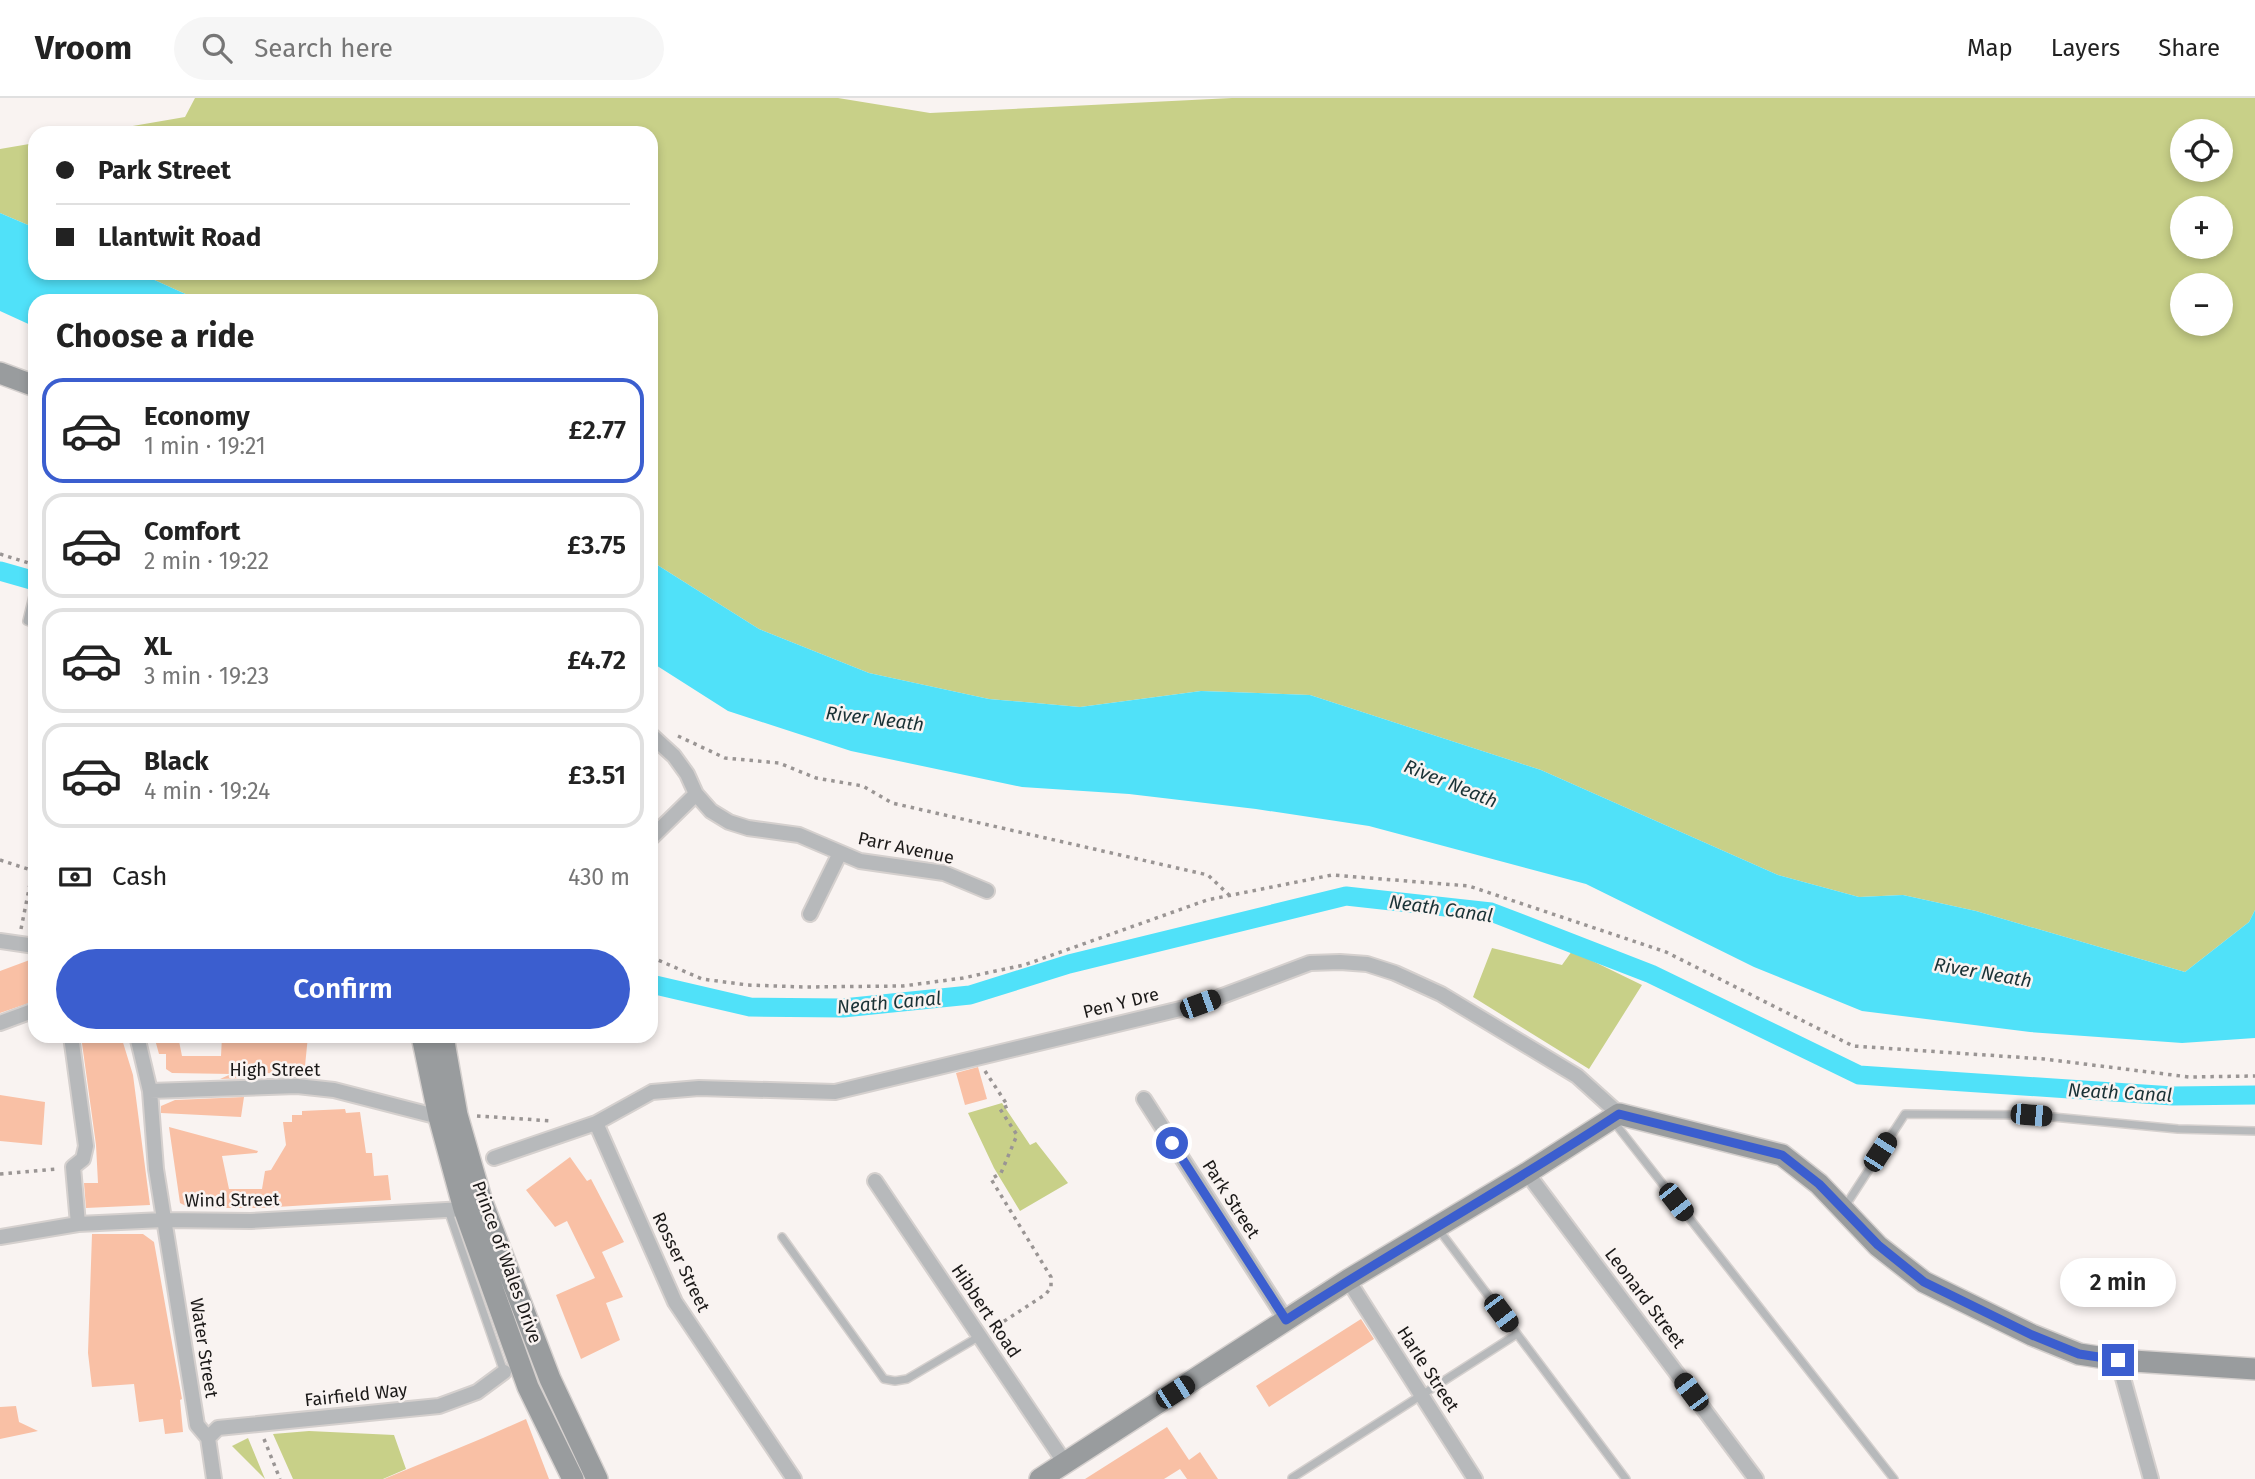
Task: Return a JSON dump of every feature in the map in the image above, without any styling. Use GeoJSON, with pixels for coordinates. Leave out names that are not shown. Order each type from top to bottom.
{"type":"FeatureCollection","features":[{"type":"Feature","properties":{"kind":"main road"},"geometry":{"type":"LineString","coordinates":[[0,373],[28,383]]}},
{"type":"Feature","properties":{"kind":"main road","name":"Prince of Wales Drive"},"geometry":{"type":"LineString","coordinates":[[424,1043],[448,1116],[550,1379],[597,1479]]}},
{"type":"Feature","properties":{"kind":"main road","name":"Prince of Wales Drive"},"geometry":{"type":"LineString","coordinates":[[443,1043],[456,1209],[511,1365],[528,1387],[573,1479]]}},
{"type":"Feature","properties":{"kind":"main road"},"geometry":{"type":"LineString","coordinates":[[1040,1479],[1349,1280],[1527,1173],[1615,1116],[1782,1155],[1819,1184],[1878,1245],[1924,1282],[2032,1335],[2079,1354],[2118,1360],[2255,1369]]}},
{"type":"Feature","properties":{"kind":"street","name":"Parr Avenue"},"geometry":{"type":"LineString","coordinates":[[658,741],[674,756],[687,774],[696,794],[711,811],[729,822],[748,828],[799,835],[860,861],[944,873],[987,891]]}},
{"type":"Feature","properties":{"kind":"street"},"geometry":{"type":"LineString","coordinates":[[658,831],[696,794]]}},
{"type":"Feature","properties":{"kind":"street"},"geometry":{"type":"LineString","coordinates":[[810,914],[840,853]]}},
{"type":"Feature","properties":{"kind":"street"},"geometry":{"type":"LineString","coordinates":[[0,941],[28,945]]}},
{"type":"Feature","properties":{"kind":"street","name":"Pen Y Dre"},"geometry":{"type":"LineString","coordinates":[[494,1158],[596,1123],[652,1092],[699,1088],[835,1092],[1200,1004],[1310,963],[1367,964],[1395,973],[1441,994],[1577,1076],[1615,1116]]}},
{"type":"Feature","properties":{"kind":"street"},"geometry":{"type":"LineString","coordinates":[[0,1023],[28,1013]]}},
{"type":"Feature","properties":{"kind":"street"},"geometry":{"type":"LineString","coordinates":[[72,1043],[86,1146],[83,1159],[73,1167],[78,1224]]}},
{"type":"Feature","properties":{"kind":"street","name":"Water Street"},"geometry":{"type":"LineString","coordinates":[[139,1043],[150,1091],[163,1220],[197,1425],[208,1438],[214,1479]]}},
{"type":"Feature","properties":{"kind":"street","name":"High Street"},"geometry":{"type":"LineString","coordinates":[[150,1091],[297,1086],[334,1090],[448,1116]]}},
{"type":"Feature","properties":{"kind":"street","name":"Park Street"},"geometry":{"type":"LineString","coordinates":[[1144,1099],[1286,1320]]}},
{"type":"Feature","properties":{"kind":"street","name":"Rosser Street"},"geometry":{"type":"LineString","coordinates":[[596,1123],[675,1302],[794,1479]]}},
{"type":"Feature","properties":{"kind":"street","name":"Leonard Street"},"geometry":{"type":"LineString","coordinates":[[1527,1173],[1756,1479]]}},
{"type":"Feature","properties":{"kind":"street","name":"Hibbert Road"},"geometry":{"type":"LineString","coordinates":[[875,1181],[1065,1463]]}},
{"type":"Feature","properties":{"kind":"street","name":"Wind Street"},"geometry":{"type":"LineString","coordinates":[[0,1237],[78,1224],[163,1220],[251,1221],[456,1209]]}},
{"type":"Feature","properties":{"kind":"street","name":"Harle Street"},"geometry":{"type":"LineString","coordinates":[[1349,1280],[1475,1479]]}},
{"type":"Feature","properties":{"kind":"street"},"geometry":{"type":"LineString","coordinates":[[2118,1360],[2151,1479]]}},
{"type":"Feature","properties":{"kind":"street","name":"Fairfield Way"},"geometry":{"type":"LineString","coordinates":[[208,1438],[218,1428],[439,1406],[477,1392],[511,1365]]}},
{"type":"Feature","properties":{"kind":"lane"},"geometry":{"type":"LineString","coordinates":[[1843,1209],[1905,1114],[2031,1115],[2178,1129],[2255,1131]]}},
{"type":"Feature","properties":{"kind":"lane"},"geometry":{"type":"LineString","coordinates":[[1615,1116],[1894,1479]]}},
{"type":"Feature","properties":{"kind":"lane"},"geometry":{"type":"LineString","coordinates":[[1436,1227],[1626,1479]]}},
{"type":"Feature","properties":{"kind":"lane"},"geometry":{"type":"LineString","coordinates":[[782,1237],[884,1379],[907,1379],[979,1336]]}},
{"type":"Feature","properties":{"kind":"lane"},"geometry":{"type":"LineString","coordinates":[[1292,1478],[1517,1335]]}},
{"type":"Feature","properties":{"kind":"path"},"geometry":{"type":"LineString","coordinates":[[0,554],[28,563]]}},
{"type":"Feature","properties":{"kind":"path"},"geometry":{"type":"LineString","coordinates":[[668,731],[725,758],[779,763],[816,778],[863,786],[892,803],[1208,875],[1230,896]]}},
{"type":"Feature","properties":{"kind":"path"},"geometry":{"type":"LineString","coordinates":[[0,860],[28,869]]}},
{"type":"Feature","properties":{"kind":"path"},"geometry":{"type":"LineString","coordinates":[[658,960],[702,979],[748,985],[903,986],[963,978],[1024,965],[1207,900],[1332,875],[1469,886],[1666,952],[1853,1046],[2044,1059],[2189,1077],[2255,1076]]}},
{"type":"Feature","properties":{"kind":"path"},"geometry":{"type":"LineString","coordinates":[[21,930],[28,892]]}},
{"type":"Feature","properties":{"kind":"path"},"geometry":{"type":"LineString","coordinates":[[976,1058],[1008,1106],[1000,1109],[1017,1135],[1001,1173],[991,1179],[1051,1277],[1051,1287],[1046,1294],[979,1336]]}},
{"type":"Feature","properties":{"kind":"path"},"geometry":{"type":"LineString","coordinates":[[448,1116],[554,1121]]}},
{"type":"Feature","properties":{"kind":"path"},"geometry":{"type":"LineString","coordinates":[[0,1174],[73,1167]]}},
{"type":"Feature","properties":{"kind":"path"},"geometry":{"type":"LineString","coordinates":[[258,1426],[280,1479]]}},
{"type":"Feature","properties":{"kind":"green space"},"geometry":{"type":"Polygon","coordinates":[[[195,98],[838,98],[930,113],[1232,98],[2255,98],[2255,910],[2249,922],[2185,972],[1976,911],[1903,895],[1859,897],[1778,875],[1541,770],[1310,695],[1201,691],[1080,707],[989,699],[869,673],[759,629],[658,565],[658,294],[186,294],[154,280],[658,280],[658,126],[133,126],[185,117],[195,98]]]}},
{"type":"Feature","properties":{"kind":"green space"},"geometry":{"type":"Polygon","coordinates":[[[28,144],[28,225],[0,213],[0,149],[28,144]]]}},
{"type":"Feature","properties":{"kind":"green space"},"geometry":{"type":"Polygon","coordinates":[[[1492,948],[1562,965],[1572,951],[1642,985],[1589,1069],[1473,997],[1492,948]]]}},
{"type":"Feature","properties":{"kind":"green space"},"geometry":{"type":"Polygon","coordinates":[[[1002,1103],[1030,1145],[1036,1142],[1068,1183],[1020,1211],[994,1168],[968,1113],[1002,1103]]]}},
{"type":"Feature","properties":{"kind":"green space"},"geometry":{"type":"Polygon","coordinates":[[[309,1431],[394,1435],[406,1469],[383,1479],[293,1479],[273,1434],[309,1431]]]}},
{"type":"Feature","properties":{"kind":"green space"},"geometry":{"type":"Polygon","coordinates":[[[248,1438],[265,1479],[232,1446],[248,1438]]]}},
{"type":"Feature","properties":{"kind":"water"},"geometry":{"type":"Polygon","coordinates":[[[0,213],[28,225],[28,280],[154,280],[186,294],[28,294],[28,324],[0,311],[0,213]]]}},
{"type":"Feature","properties":{"kind":"water","name":"River Neath"},"geometry":{"type":"Polygon","coordinates":[[[658,565],[759,629],[869,673],[989,699],[1080,707],[1201,691],[1310,695],[1541,770],[1778,875],[1859,897],[1903,895],[1976,911],[2185,972],[2249,922],[2255,910],[2255,1038],[2182,1043],[2030,1032],[1862,1011],[1754,967],[1586,884],[1369,826],[1129,794],[1022,787],[851,751],[728,711],[658,666],[658,565]]]}},
{"type":"Feature","properties":{"kind":"building"},"geometry":{"type":"Polygon","coordinates":[[[28,961],[28,1003],[0,1013],[0,971],[28,961]]]}},
{"type":"Feature","properties":{"kind":"building"},"geometry":{"type":"Polygon","coordinates":[[[82,1043],[123,1043],[133,1075],[150,1205],[86,1208],[84,1183],[98,1183],[96,1145],[82,1043]]]}},
{"type":"Feature","properties":{"kind":"building"},"geometry":{"type":"Polygon","coordinates":[[[156,1043],[179,1043],[182,1056],[221,1056],[222,1043],[307,1043],[304,1076],[247,1072],[246,1078],[220,1079],[231,1074],[172,1073],[166,1069],[166,1054],[159,1054],[156,1043]]]}},
{"type":"Feature","properties":{"kind":"building"},"geometry":{"type":"Polygon","coordinates":[[[978,1067],[987,1099],[965,1105],[956,1073],[978,1067]]]}},
{"type":"Feature","properties":{"kind":"building"},"geometry":{"type":"Polygon","coordinates":[[[0,1095],[45,1102],[42,1145],[0,1141],[0,1095]]]}},
{"type":"Feature","properties":{"kind":"building"},"geometry":{"type":"Polygon","coordinates":[[[244,1097],[241,1117],[161,1113],[161,1106],[175,1100],[244,1097]]]}},
{"type":"Feature","properties":{"kind":"building"},"geometry":{"type":"Polygon","coordinates":[[[345,1109],[346,1113],[360,1112],[366,1153],[372,1153],[374,1176],[388,1175],[391,1200],[260,1208],[190,1208],[180,1203],[169,1127],[258,1151],[222,1156],[229,1189],[262,1189],[265,1171],[271,1170],[286,1145],[283,1122],[292,1122],[292,1115],[302,1115],[302,1111],[345,1109]]]}},
{"type":"Feature","properties":{"kind":"building"},"geometry":{"type":"Polygon","coordinates":[[[570,1157],[587,1181],[591,1179],[624,1242],[602,1252],[623,1297],[606,1303],[620,1340],[581,1359],[556,1295],[595,1278],[567,1221],[555,1227],[526,1190],[570,1157]]]}},
{"type":"Feature","properties":{"kind":"building"},"geometry":{"type":"Polygon","coordinates":[[[92,1234],[143,1234],[154,1242],[182,1399],[183,1432],[165,1434],[163,1419],[139,1422],[134,1384],[92,1387],[88,1353],[92,1234]]]}},
{"type":"Feature","properties":{"kind":"building"},"geometry":{"type":"Polygon","coordinates":[[[1361,1319],[1374,1339],[1269,1407],[1256,1386],[1361,1319]]]}},
{"type":"Feature","properties":{"kind":"building"},"geometry":{"type":"Polygon","coordinates":[[[16,1406],[19,1422],[38,1431],[0,1439],[0,1407],[16,1406]]]}},
{"type":"Feature","properties":{"kind":"building"},"geometry":{"type":"Polygon","coordinates":[[[526,1419],[549,1479],[384,1479],[483,1438],[526,1419]]]}},
{"type":"Feature","properties":{"kind":"building"},"geometry":{"type":"Polygon","coordinates":[[[1167,1427],[1189,1460],[1200,1452],[1218,1479],[1187,1479],[1180,1469],[1164,1479],[1085,1479],[1167,1427]]]}},
{"type":"Feature","properties":{"kind":"waterway","name":"Neath Canal"},"geometry":{"type":"LineString","coordinates":[[0,571],[28,579]]}},
{"type":"Feature","properties":{"kind":"waterway","name":"Neath Canal"},"geometry":{"type":"LineString","coordinates":[[658,986],[750,1007],[843,1008],[970,995],[1069,964],[1346,896],[1491,912],[1651,974],[1859,1075],[2173,1096],[2255,1095]]}},
{"type":"Feature","properties":{"kind":"route"},"geometry":{"type":"LineString","coordinates":[[1172,1143],[1286,1320],[1619,1114],[1782,1155],[1819,1184],[1878,1245],[1924,1282],[2032,1335],[2079,1354],[2118,1360]]}}]}
